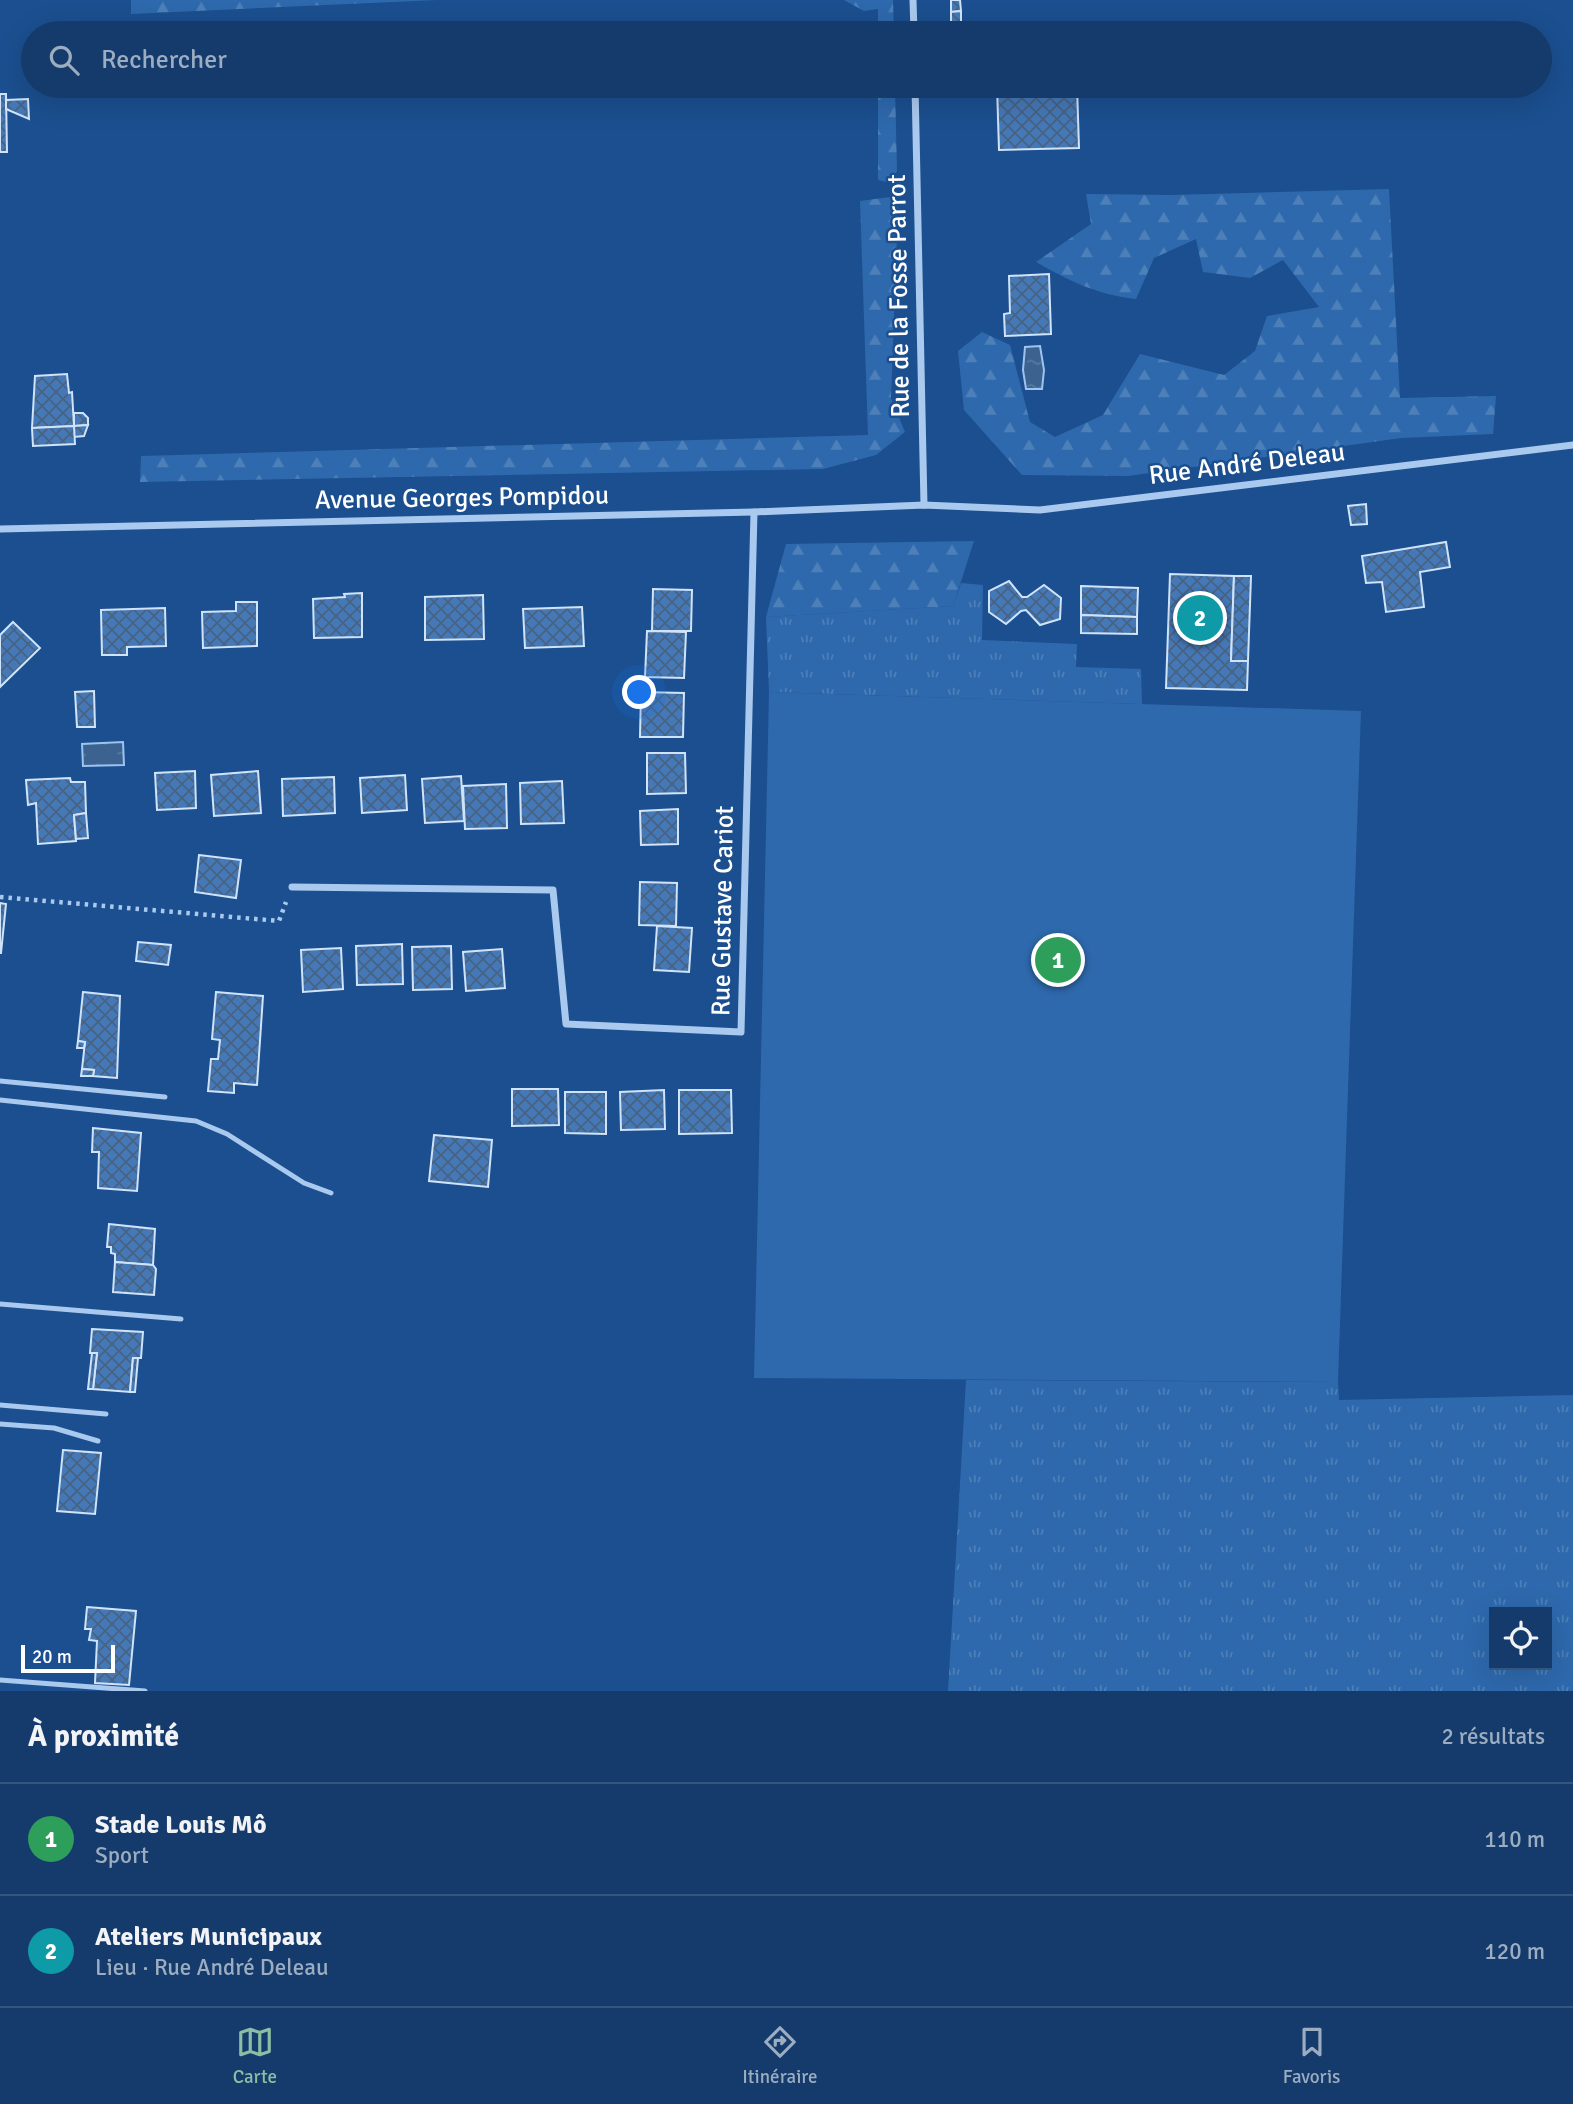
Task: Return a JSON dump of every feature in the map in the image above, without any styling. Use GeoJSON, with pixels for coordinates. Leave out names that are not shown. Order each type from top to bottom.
{"type":"FeatureCollection","features":[{"type":"Feature","properties":{"kind":"street"},"geometry":{"type":"LineString","coordinates":[[913,0],[914,21]]}},
{"type":"Feature","properties":{"kind":"street","name":"Rue de la Fosse Parrot"},"geometry":{"type":"LineString","coordinates":[[915,98],[924,506]]}},
{"type":"Feature","properties":{"kind":"street","name":"Rue André Deleau"},"geometry":{"type":"LineString","coordinates":[[924,506],[1040,510],[1573,445]]}},
{"type":"Feature","properties":{"kind":"street","name":"Avenue Georges Pompidou"},"geometry":{"type":"LineString","coordinates":[[0,528],[924,506]]}},
{"type":"Feature","properties":{"kind":"street","name":"Rue Gustave Cariot"},"geometry":{"type":"LineString","coordinates":[[292,887],[553,890],[566,1024],[741,1032],[754,512]]}},
{"type":"Feature","properties":{"kind":"lane"},"geometry":{"type":"LineString","coordinates":[[0,1081],[165,1097]]}},
{"type":"Feature","properties":{"kind":"lane"},"geometry":{"type":"LineString","coordinates":[[0,1100],[196,1121],[227,1133],[304,1183],[331,1193]]}},
{"type":"Feature","properties":{"kind":"lane"},"geometry":{"type":"LineString","coordinates":[[0,1304],[181,1319]]}},
{"type":"Feature","properties":{"kind":"lane"},"geometry":{"type":"LineString","coordinates":[[0,1405],[106,1414]]}},
{"type":"Feature","properties":{"kind":"lane"},"geometry":{"type":"LineString","coordinates":[[0,1424],[54,1428],[98,1441]]}},
{"type":"Feature","properties":{"kind":"lane"},"geometry":{"type":"LineString","coordinates":[[0,1680],[145,1691]]}},
{"type":"Feature","properties":{"kind":"path"},"geometry":{"type":"LineString","coordinates":[[0,897],[279,921],[292,887]]}},
{"type":"Feature","properties":{"kind":"green space"},"geometry":{"type":"Polygon","coordinates":[[[131,0],[437,0],[131,14],[131,0]]]}},
{"type":"Feature","properties":{"kind":"green space"},"geometry":{"type":"Polygon","coordinates":[[[844,0],[893,0],[894,21],[878,21],[878,9],[864,11],[844,0]]]}},
{"type":"Feature","properties":{"kind":"green space"},"geometry":{"type":"Polygon","coordinates":[[[878,98],[895,98],[897,171],[891,183],[878,180],[878,98]]]}},
{"type":"Feature","properties":{"kind":"green space"},"geometry":{"type":"Polygon","coordinates":[[[1389,189],[1400,398],[1496,396],[1493,434],[1401,438],[1128,476],[1022,475],[964,410],[958,351],[982,332],[1010,345],[1030,422],[1055,437],[1103,415],[1140,354],[1224,375],[1255,351],[1267,316],[1319,307],[1283,260],[1250,278],[1203,272],[1196,239],[1154,258],[1136,299],[1108,294],[1061,276],[1036,262],[1091,224],[1086,194],[1173,195],[1389,189]]]}},
{"type":"Feature","properties":{"kind":"green space"},"geometry":{"type":"Polygon","coordinates":[[[890,197],[898,207],[891,398],[905,432],[876,455],[823,469],[140,482],[141,456],[868,435],[860,201],[890,197]]]}},
{"type":"Feature","properties":{"kind":"green space"},"geometry":{"type":"Polygon","coordinates":[[[974,541],[953,606],[766,617],[786,544],[974,541]]]}},
{"type":"Feature","properties":{"kind":"green space"},"geometry":{"type":"Polygon","coordinates":[[[961,583],[983,585],[982,640],[1077,644],[1076,667],[1141,669],[1142,704],[769,692],[766,617],[953,606],[961,583]]]}},
{"type":"Feature","properties":{"kind":"green space"},"geometry":{"type":"Polygon","coordinates":[[[769,692],[1361,711],[1338,1382],[754,1378],[769,692]]]}},
{"type":"Feature","properties":{"kind":"green space"},"geometry":{"type":"Polygon","coordinates":[[[966,1380],[1338,1382],[1339,1400],[1573,1395],[1573,1691],[948,1691],[966,1380]]]}},
{"type":"Feature","properties":{"kind":"water"},"geometry":{"type":"Polygon","coordinates":[[[1040,346],[1044,370],[1042,389],[1026,389],[1023,370],[1025,347],[1040,346]]]}},
{"type":"Feature","properties":{"kind":"water"},"geometry":{"type":"Polygon","coordinates":[[[123,742],[124,765],[83,766],[82,744],[123,742]]]}},
{"type":"Feature","properties":{"kind":"building"},"geometry":{"type":"Polygon","coordinates":[[[951,0],[960,0],[961,11],[951,12],[951,0]]]}},
{"type":"Feature","properties":{"kind":"building"},"geometry":{"type":"Polygon","coordinates":[[[961,11],[961,21],[951,21],[951,12],[961,11]]]}},
{"type":"Feature","properties":{"kind":"building"},"geometry":{"type":"Polygon","coordinates":[[[0,94],[6,94],[7,152],[0,152],[0,94]]]}},
{"type":"Feature","properties":{"kind":"building"},"geometry":{"type":"Polygon","coordinates":[[[997,98],[1077,98],[1079,148],[999,150],[997,98]]]}},
{"type":"Feature","properties":{"kind":"building"},"geometry":{"type":"Polygon","coordinates":[[[28,99],[29,119],[6,109],[6,100],[28,99]]]}},
{"type":"Feature","properties":{"kind":"building"},"geometry":{"type":"Polygon","coordinates":[[[1049,274],[1051,334],[1005,336],[1004,314],[1010,313],[1009,276],[1049,274]]]}},
{"type":"Feature","properties":{"kind":"building"},"geometry":{"type":"Polygon","coordinates":[[[67,374],[69,393],[72,392],[74,426],[32,428],[35,376],[67,374]]]}},
{"type":"Feature","properties":{"kind":"building"},"geometry":{"type":"Polygon","coordinates":[[[74,413],[83,413],[88,418],[88,425],[74,426],[74,413]]]}},
{"type":"Feature","properties":{"kind":"building"},"geometry":{"type":"Polygon","coordinates":[[[88,425],[84,436],[74,437],[74,426],[88,425]]]}},
{"type":"Feature","properties":{"kind":"building"},"geometry":{"type":"Polygon","coordinates":[[[74,426],[75,444],[33,446],[32,428],[74,426]]]}},
{"type":"Feature","properties":{"kind":"building"},"geometry":{"type":"Polygon","coordinates":[[[1366,504],[1367,524],[1351,525],[1348,506],[1366,504]]]}},
{"type":"Feature","properties":{"kind":"building"},"geometry":{"type":"Polygon","coordinates":[[[1446,542],[1450,567],[1420,572],[1424,607],[1386,612],[1382,582],[1366,583],[1362,556],[1446,542]]]}},
{"type":"Feature","properties":{"kind":"building"},"geometry":{"type":"Polygon","coordinates":[[[1170,574],[1234,576],[1231,661],[1248,661],[1247,690],[1166,688],[1170,574]]]}},
{"type":"Feature","properties":{"kind":"building"},"geometry":{"type":"Polygon","coordinates":[[[1234,576],[1251,576],[1248,661],[1231,661],[1234,576]]]}},
{"type":"Feature","properties":{"kind":"building"},"geometry":{"type":"Polygon","coordinates":[[[1009,581],[1022,597],[1027,597],[1044,585],[1061,598],[1060,619],[1040,625],[1026,610],[1006,624],[989,612],[989,591],[1009,581]]]}},
{"type":"Feature","properties":{"kind":"building"},"geometry":{"type":"Polygon","coordinates":[[[1081,586],[1138,588],[1137,617],[1081,615],[1081,586]]]}},
{"type":"Feature","properties":{"kind":"building"},"geometry":{"type":"Polygon","coordinates":[[[653,589],[692,590],[691,631],[652,631],[653,589]]]}},
{"type":"Feature","properties":{"kind":"building"},"geometry":{"type":"Polygon","coordinates":[[[362,593],[362,637],[314,638],[313,599],[362,593]]]}},
{"type":"Feature","properties":{"kind":"building"},"geometry":{"type":"Polygon","coordinates":[[[483,595],[484,639],[425,640],[425,597],[483,595]]]}},
{"type":"Feature","properties":{"kind":"building"},"geometry":{"type":"Polygon","coordinates":[[[236,602],[257,602],[257,646],[203,648],[202,612],[236,611],[236,602]]]}},
{"type":"Feature","properties":{"kind":"building"},"geometry":{"type":"Polygon","coordinates":[[[582,607],[584,646],[525,648],[523,609],[582,607]]]}},
{"type":"Feature","properties":{"kind":"building"},"geometry":{"type":"Polygon","coordinates":[[[165,608],[166,646],[127,647],[127,655],[102,655],[101,610],[165,608]]]}},
{"type":"Feature","properties":{"kind":"building"},"geometry":{"type":"Polygon","coordinates":[[[1081,615],[1137,617],[1137,634],[1081,633],[1081,615]]]}},
{"type":"Feature","properties":{"kind":"building"},"geometry":{"type":"Polygon","coordinates":[[[13,622],[40,648],[0,687],[0,635],[13,622]]]}},
{"type":"Feature","properties":{"kind":"building"},"geometry":{"type":"Polygon","coordinates":[[[647,631],[686,632],[684,678],[645,677],[647,631]]]}},
{"type":"Feature","properties":{"kind":"building"},"geometry":{"type":"Polygon","coordinates":[[[94,691],[95,727],[77,727],[75,692],[94,691]]]}},
{"type":"Feature","properties":{"kind":"building"},"geometry":{"type":"Polygon","coordinates":[[[641,692],[684,693],[683,737],[640,737],[641,692]]]}},
{"type":"Feature","properties":{"kind":"building"},"geometry":{"type":"Polygon","coordinates":[[[647,753],[685,753],[686,793],[647,794],[647,753]]]}},
{"type":"Feature","properties":{"kind":"building"},"geometry":{"type":"Polygon","coordinates":[[[195,771],[196,808],[157,810],[155,773],[195,771]]]}},
{"type":"Feature","properties":{"kind":"building"},"geometry":{"type":"Polygon","coordinates":[[[258,771],[261,813],[214,816],[211,775],[258,771]]]}},
{"type":"Feature","properties":{"kind":"building"},"geometry":{"type":"Polygon","coordinates":[[[405,775],[407,810],[362,813],[360,778],[405,775]]]}},
{"type":"Feature","properties":{"kind":"building"},"geometry":{"type":"Polygon","coordinates":[[[461,776],[464,821],[425,823],[422,779],[461,776]]]}},
{"type":"Feature","properties":{"kind":"building"},"geometry":{"type":"Polygon","coordinates":[[[334,777],[335,813],[283,816],[282,779],[334,777]]]}},
{"type":"Feature","properties":{"kind":"building"},"geometry":{"type":"Polygon","coordinates":[[[70,778],[71,782],[85,782],[86,813],[74,815],[76,841],[38,844],[36,803],[28,805],[26,780],[70,778]]]}},
{"type":"Feature","properties":{"kind":"building"},"geometry":{"type":"Polygon","coordinates":[[[562,781],[564,823],[521,824],[520,783],[562,781]]]}},
{"type":"Feature","properties":{"kind":"building"},"geometry":{"type":"Polygon","coordinates":[[[506,784],[507,828],[465,829],[463,786],[506,784]]]}},
{"type":"Feature","properties":{"kind":"building"},"geometry":{"type":"Polygon","coordinates":[[[678,809],[678,844],[641,845],[640,811],[678,809]]]}},
{"type":"Feature","properties":{"kind":"building"},"geometry":{"type":"Polygon","coordinates":[[[86,813],[88,838],[76,839],[74,815],[86,813]]]}},
{"type":"Feature","properties":{"kind":"building"},"geometry":{"type":"Polygon","coordinates":[[[199,855],[241,860],[236,898],[195,892],[199,855]]]}},
{"type":"Feature","properties":{"kind":"building"},"geometry":{"type":"Polygon","coordinates":[[[640,882],[677,883],[676,926],[639,925],[640,882]]]}},
{"type":"Feature","properties":{"kind":"building"},"geometry":{"type":"Polygon","coordinates":[[[0,903],[6,904],[1,953],[0,953],[0,903]]]}},
{"type":"Feature","properties":{"kind":"building"},"geometry":{"type":"Polygon","coordinates":[[[657,926],[692,928],[689,972],[654,970],[657,926]]]}},
{"type":"Feature","properties":{"kind":"building"},"geometry":{"type":"Polygon","coordinates":[[[138,942],[171,945],[168,965],[136,961],[138,942]]]}},
{"type":"Feature","properties":{"kind":"building"},"geometry":{"type":"Polygon","coordinates":[[[402,944],[403,984],[357,985],[356,946],[402,944]]]}},
{"type":"Feature","properties":{"kind":"building"},"geometry":{"type":"Polygon","coordinates":[[[451,946],[452,989],[413,990],[412,947],[451,946]]]}},
{"type":"Feature","properties":{"kind":"building"},"geometry":{"type":"Polygon","coordinates":[[[341,948],[343,989],[303,992],[301,950],[341,948]]]}},
{"type":"Feature","properties":{"kind":"building"},"geometry":{"type":"Polygon","coordinates":[[[502,949],[505,988],[466,991],[463,952],[502,949]]]}},
{"type":"Feature","properties":{"kind":"building"},"geometry":{"type":"Polygon","coordinates":[[[83,992],[120,996],[117,1078],[93,1076],[94,1070],[82,1069],[85,1042],[78,1041],[83,992]]]}},
{"type":"Feature","properties":{"kind":"building"},"geometry":{"type":"Polygon","coordinates":[[[216,992],[263,996],[257,1085],[234,1083],[234,1093],[208,1091],[211,1059],[218,1059],[220,1040],[212,1039],[216,992]]]}},
{"type":"Feature","properties":{"kind":"building"},"geometry":{"type":"Polygon","coordinates":[[[78,1041],[85,1042],[84,1048],[77,1048],[78,1041]]]}},
{"type":"Feature","properties":{"kind":"building"},"geometry":{"type":"Polygon","coordinates":[[[82,1069],[94,1070],[93,1076],[81,1076],[82,1069]]]}},
{"type":"Feature","properties":{"kind":"building"},"geometry":{"type":"Polygon","coordinates":[[[512,1089],[558,1089],[559,1125],[512,1126],[512,1089]]]}},
{"type":"Feature","properties":{"kind":"building"},"geometry":{"type":"Polygon","coordinates":[[[664,1090],[665,1129],[621,1130],[620,1092],[664,1090]]]}},
{"type":"Feature","properties":{"kind":"building"},"geometry":{"type":"Polygon","coordinates":[[[679,1090],[731,1090],[732,1133],[679,1134],[679,1090]]]}},
{"type":"Feature","properties":{"kind":"building"},"geometry":{"type":"Polygon","coordinates":[[[565,1092],[606,1092],[606,1134],[565,1133],[565,1092]]]}},
{"type":"Feature","properties":{"kind":"building"},"geometry":{"type":"Polygon","coordinates":[[[93,1128],[141,1133],[137,1191],[98,1188],[99,1152],[92,1152],[93,1128]]]}},
{"type":"Feature","properties":{"kind":"building"},"geometry":{"type":"Polygon","coordinates":[[[434,1135],[492,1140],[488,1187],[429,1181],[434,1135]]]}},
{"type":"Feature","properties":{"kind":"building"},"geometry":{"type":"Polygon","coordinates":[[[109,1224],[155,1229],[153,1265],[115,1262],[115,1254],[111,1253],[111,1247],[107,1247],[109,1224]]]}},
{"type":"Feature","properties":{"kind":"building"},"geometry":{"type":"Polygon","coordinates":[[[115,1262],[153,1265],[156,1269],[154,1295],[113,1292],[115,1262]]]}},
{"type":"Feature","properties":{"kind":"building"},"geometry":{"type":"Polygon","coordinates":[[[92,1329],[143,1332],[141,1358],[133,1358],[130,1392],[93,1389],[97,1353],[90,1353],[92,1329]]]}},
{"type":"Feature","properties":{"kind":"building"},"geometry":{"type":"Polygon","coordinates":[[[92,1353],[97,1353],[93,1389],[88,1389],[92,1353]]]}},
{"type":"Feature","properties":{"kind":"building"},"geometry":{"type":"Polygon","coordinates":[[[133,1358],[138,1358],[135,1392],[130,1392],[133,1358]]]}},
{"type":"Feature","properties":{"kind":"building"},"geometry":{"type":"Polygon","coordinates":[[[63,1450],[101,1453],[95,1514],[57,1511],[63,1450]]]}},
{"type":"Feature","properties":{"kind":"building"},"geometry":{"type":"Polygon","coordinates":[[[87,1607],[136,1611],[129,1685],[95,1683],[97,1641],[89,1640],[91,1629],[85,1629],[87,1607]]]}},
{"type":"Feature","properties":{"kind":"place","name":"Ateliers Municipaux"},"geometry":{"type":"Point","coordinates":[1200,618]}},
{"type":"Feature","properties":{"kind":"place","name":"Stade Louis Mô"},"geometry":{"type":"Point","coordinates":[1058,960]}}]}
